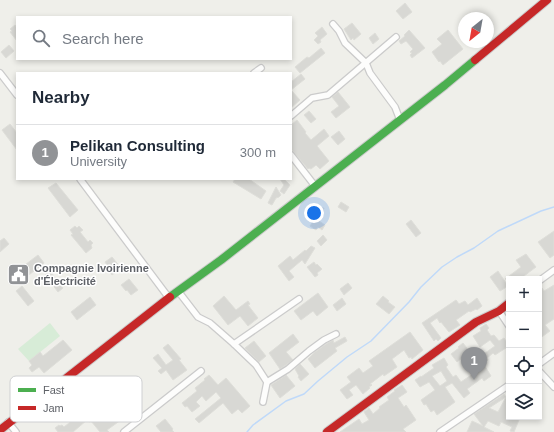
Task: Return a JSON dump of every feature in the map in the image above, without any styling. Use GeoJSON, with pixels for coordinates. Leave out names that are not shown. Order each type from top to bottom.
{"type":"FeatureCollection","features":[{"type":"Feature","properties":{"kind":"street"},"geometry":{"type":"LineString","coordinates":[[68,376],[178,291],[221,260],[400,120],[482,55],[547,0]]}},
{"type":"Feature","properties":{"kind":"street"},"geometry":{"type":"LineString","coordinates":[[333,24],[339,31],[345,43],[366,63],[370,73],[395,107],[400,120]]}},
{"type":"Feature","properties":{"kind":"street"},"geometry":{"type":"LineString","coordinates":[[292,115],[312,98],[328,95],[396,36]]}},
{"type":"Feature","properties":{"kind":"street"},"geometry":{"type":"LineString","coordinates":[[255,72],[261,68]]}},
{"type":"Feature","properties":{"kind":"street"},"geometry":{"type":"LineString","coordinates":[[0,73],[16,94]]}},
{"type":"Feature","properties":{"kind":"street"},"geometry":{"type":"LineString","coordinates":[[292,156],[315,186]]}},
{"type":"Feature","properties":{"kind":"street"},"geometry":{"type":"LineString","coordinates":[[81,180],[169,298]]}},
{"type":"Feature","properties":{"kind":"street"},"geometry":{"type":"LineString","coordinates":[[542,279],[554,270]]}},
{"type":"Feature","properties":{"kind":"street"},"geometry":{"type":"LineString","coordinates":[[178,291],[198,317],[210,323],[256,365],[267,382],[263,402]]}},
{"type":"Feature","properties":{"kind":"street"},"geometry":{"type":"LineString","coordinates":[[234,344],[299,299]]}},
{"type":"Feature","properties":{"kind":"street"},"geometry":{"type":"LineString","coordinates":[[327,432],[476,322],[499,311],[506,305]]}},
{"type":"Feature","properties":{"kind":"street"},"geometry":{"type":"LineString","coordinates":[[499,311],[506,322]]}},
{"type":"Feature","properties":{"kind":"street"},"geometry":{"type":"LineString","coordinates":[[267,382],[288,369],[319,344],[336,334]]}},
{"type":"Feature","properties":{"kind":"street"},"geometry":{"type":"LineString","coordinates":[[542,362],[554,353]]}},
{"type":"Feature","properties":{"kind":"street"},"geometry":{"type":"LineString","coordinates":[[142,418],[200,371]]}},
{"type":"Feature","properties":{"kind":"street"},"geometry":{"type":"LineString","coordinates":[[542,374],[554,387]]}},
{"type":"Feature","properties":{"kind":"street"},"geometry":{"type":"LineString","coordinates":[[442,431],[506,387]]}},
{"type":"Feature","properties":{"kind":"street"},"geometry":{"type":"LineString","coordinates":[[0,430],[8,422],[16,432]]}},
{"type":"Feature","properties":{"kind":"street"},"geometry":{"type":"LineString","coordinates":[[124,432],[136,422]]}},
{"type":"Feature","properties":{"kind":"street"},"geometry":{"type":"LineString","coordinates":[[442,431],[450,432]]}},
{"type":"Feature","properties":{"kind":"green space"},"geometry":{"type":"Polygon","coordinates":[[[50,323],[60,336],[29,361],[18,349],[50,323]]]}},
{"type":"Feature","properties":{"kind":"building"},"geometry":{"type":"Polygon","coordinates":[[[405,3],[412,12],[403,19],[396,11],[405,3]]]}},
{"type":"Feature","properties":{"kind":"building"},"geometry":{"type":"Polygon","coordinates":[[[352,23],[361,34],[354,40],[353,38],[351,40],[344,29],[352,23]]]}},
{"type":"Feature","properties":{"kind":"building"},"geometry":{"type":"Polygon","coordinates":[[[15,25],[16,26],[16,40],[10,32],[12,31],[10,29],[15,25]]]}},
{"type":"Feature","properties":{"kind":"building"},"geometry":{"type":"Polygon","coordinates":[[[322,27],[327,34],[318,44],[314,40],[318,36],[315,33],[322,27]]]}},
{"type":"Feature","properties":{"kind":"building"},"geometry":{"type":"Polygon","coordinates":[[[409,30],[425,48],[412,58],[410,55],[412,53],[410,52],[413,49],[406,41],[401,44],[399,41],[409,30]]]}},
{"type":"Feature","properties":{"kind":"building"},"geometry":{"type":"Polygon","coordinates":[[[448,30],[458,43],[458,48],[463,49],[443,65],[432,52],[442,44],[437,39],[448,30]]]}},
{"type":"Feature","properties":{"kind":"building"},"geometry":{"type":"Polygon","coordinates":[[[375,33],[379,39],[373,44],[369,38],[375,33]]]}},
{"type":"Feature","properties":{"kind":"building"},"geometry":{"type":"Polygon","coordinates":[[[9,45],[14,51],[6,58],[1,52],[9,45]]]}},
{"type":"Feature","properties":{"kind":"building"},"geometry":{"type":"Polygon","coordinates":[[[321,48],[325,53],[300,73],[295,67],[321,48]]]}},
{"type":"Feature","properties":{"kind":"building"},"geometry":{"type":"Polygon","coordinates":[[[301,74],[305,79],[292,89],[292,81],[301,74]]]}},
{"type":"Feature","properties":{"kind":"building"},"geometry":{"type":"Polygon","coordinates":[[[292,91],[300,100],[292,107],[292,91]]]}},
{"type":"Feature","properties":{"kind":"building"},"geometry":{"type":"Polygon","coordinates":[[[338,92],[350,107],[336,118],[331,112],[339,106],[332,97],[338,92]]]}},
{"type":"Feature","properties":{"kind":"building"},"geometry":{"type":"Polygon","coordinates":[[[309,111],[316,119],[311,123],[304,115],[309,111]]]}},
{"type":"Feature","properties":{"kind":"building"},"geometry":{"type":"Polygon","coordinates":[[[297,120],[311,140],[324,129],[329,136],[317,146],[329,161],[320,169],[316,165],[311,169],[308,169],[292,150],[292,124],[297,120]]]}},
{"type":"Feature","properties":{"kind":"building"},"geometry":{"type":"Polygon","coordinates":[[[10,124],[16,132],[16,149],[2,130],[10,124]]]}},
{"type":"Feature","properties":{"kind":"building"},"geometry":{"type":"Polygon","coordinates":[[[339,131],[345,139],[338,145],[331,137],[339,131]]]}},
{"type":"Feature","properties":{"kind":"building"},"geometry":{"type":"Polygon","coordinates":[[[234,180],[250,180],[266,191],[261,199],[233,182],[234,180]]]}},
{"type":"Feature","properties":{"kind":"building"},"geometry":{"type":"Polygon","coordinates":[[[281,180],[285,180],[290,185],[284,194],[280,191],[284,185],[281,180]]]}},
{"type":"Feature","properties":{"kind":"building"},"geometry":{"type":"Polygon","coordinates":[[[56,183],[78,210],[70,217],[48,188],[56,183]]]}},
{"type":"Feature","properties":{"kind":"building"},"geometry":{"type":"Polygon","coordinates":[[[276,187],[281,195],[276,198],[272,205],[268,203],[276,187]]]}},
{"type":"Feature","properties":{"kind":"building"},"geometry":{"type":"Polygon","coordinates":[[[341,202],[349,207],[346,212],[338,207],[341,202]]]}},
{"type":"Feature","properties":{"kind":"building"},"geometry":{"type":"Polygon","coordinates":[[[318,208],[324,208],[323,214],[319,221],[325,225],[322,230],[318,227],[316,230],[310,226],[316,217],[318,208]]]}},
{"type":"Feature","properties":{"kind":"building"},"geometry":{"type":"Polygon","coordinates":[[[411,220],[421,233],[416,237],[406,224],[411,220]]]}},
{"type":"Feature","properties":{"kind":"building"},"geometry":{"type":"Polygon","coordinates":[[[75,226],[77,228],[79,226],[83,230],[80,232],[88,242],[90,240],[93,243],[91,245],[92,248],[86,253],[71,235],[73,234],[70,230],[75,226]]]}},
{"type":"Feature","properties":{"kind":"building"},"geometry":{"type":"Polygon","coordinates":[[[554,231],[554,255],[550,258],[538,242],[554,231]]]}},
{"type":"Feature","properties":{"kind":"building"},"geometry":{"type":"Polygon","coordinates":[[[323,235],[327,240],[321,246],[317,241],[323,235]]]}},
{"type":"Feature","properties":{"kind":"building"},"geometry":{"type":"Polygon","coordinates":[[[4,238],[9,244],[0,252],[0,241],[4,238]]]}},
{"type":"Feature","properties":{"kind":"building"},"geometry":{"type":"Polygon","coordinates":[[[311,246],[315,248],[305,264],[302,260],[289,271],[294,277],[289,281],[278,266],[290,256],[293,260],[311,246]]]}},
{"type":"Feature","properties":{"kind":"building"},"geometry":{"type":"Polygon","coordinates":[[[526,254],[536,267],[524,276],[509,276],[521,267],[516,260],[526,254]]]}},
{"type":"Feature","properties":{"kind":"building"},"geometry":{"type":"Polygon","coordinates":[[[38,255],[44,263],[20,282],[13,274],[38,255]]]}},
{"type":"Feature","properties":{"kind":"building"},"geometry":{"type":"Polygon","coordinates":[[[112,257],[121,268],[112,275],[105,262],[112,257]]]}},
{"type":"Feature","properties":{"kind":"building"},"geometry":{"type":"Polygon","coordinates":[[[314,262],[322,269],[315,277],[307,267],[314,262]]]}},
{"type":"Feature","properties":{"kind":"building"},"geometry":{"type":"Polygon","coordinates":[[[50,271],[63,288],[58,292],[45,275],[50,271]]]}},
{"type":"Feature","properties":{"kind":"building"},"geometry":{"type":"Polygon","coordinates":[[[498,271],[506,283],[506,287],[500,291],[490,277],[498,271]]]}},
{"type":"Feature","properties":{"kind":"building"},"geometry":{"type":"Polygon","coordinates":[[[129,279],[138,290],[131,295],[121,285],[129,279]]]}},
{"type":"Feature","properties":{"kind":"building"},"geometry":{"type":"Polygon","coordinates":[[[348,283],[352,288],[344,295],[340,289],[348,283]]]}},
{"type":"Feature","properties":{"kind":"building"},"geometry":{"type":"Polygon","coordinates":[[[554,285],[554,319],[545,325],[550,331],[542,337],[542,288],[544,291],[554,285]]]}},
{"type":"Feature","properties":{"kind":"building"},"geometry":{"type":"Polygon","coordinates":[[[22,286],[34,301],[28,306],[16,291],[22,286]]]}},
{"type":"Feature","properties":{"kind":"building"},"geometry":{"type":"Polygon","coordinates":[[[318,293],[328,307],[317,316],[313,311],[301,320],[294,311],[318,293]]]}},
{"type":"Feature","properties":{"kind":"building"},"geometry":{"type":"Polygon","coordinates":[[[224,296],[236,310],[248,301],[250,304],[248,305],[258,318],[248,326],[240,316],[228,325],[213,306],[224,296]]]}},
{"type":"Feature","properties":{"kind":"building"},"geometry":{"type":"Polygon","coordinates":[[[383,296],[395,307],[389,314],[376,304],[383,296]]]}},
{"type":"Feature","properties":{"kind":"building"},"geometry":{"type":"Polygon","coordinates":[[[90,297],[96,305],[77,320],[71,312],[90,297]]]}},
{"type":"Feature","properties":{"kind":"building"},"geometry":{"type":"Polygon","coordinates":[[[342,298],[346,304],[337,311],[333,305],[342,298]]]}},
{"type":"Feature","properties":{"kind":"building"},"geometry":{"type":"Polygon","coordinates":[[[477,298],[482,306],[477,310],[469,311],[456,320],[460,325],[449,332],[437,318],[430,323],[441,338],[438,341],[436,339],[434,341],[422,323],[456,300],[459,304],[465,301],[468,305],[477,298]]]}},
{"type":"Feature","properties":{"kind":"building"},"geometry":{"type":"Polygon","coordinates":[[[486,324],[489,328],[487,330],[491,336],[494,335],[499,341],[504,338],[506,341],[506,348],[495,355],[493,353],[487,358],[488,360],[483,363],[491,376],[484,381],[482,378],[467,389],[470,393],[464,398],[452,383],[445,387],[455,402],[437,415],[434,410],[431,412],[426,404],[424,405],[421,400],[435,390],[429,382],[420,387],[415,380],[434,368],[432,365],[444,358],[448,365],[446,367],[453,377],[456,375],[461,382],[477,371],[472,363],[469,365],[463,357],[457,362],[451,354],[463,343],[473,356],[476,354],[478,358],[495,346],[490,340],[480,347],[473,336],[481,331],[480,328],[486,324]],[[441,371],[432,376],[440,386],[447,381],[441,371]]]}},
{"type":"Feature","properties":{"kind":"building"},"geometry":{"type":"Polygon","coordinates":[[[410,332],[423,350],[412,359],[411,357],[409,358],[404,350],[392,359],[397,367],[384,376],[383,374],[370,384],[372,385],[369,387],[370,388],[363,394],[356,385],[349,390],[353,395],[347,399],[340,390],[351,382],[347,377],[359,368],[363,373],[373,366],[369,361],[410,332]]]}},
{"type":"Feature","properties":{"kind":"building"},"geometry":{"type":"Polygon","coordinates":[[[293,334],[299,342],[286,352],[293,360],[280,369],[269,353],[293,334]]]}},
{"type":"Feature","properties":{"kind":"building"},"geometry":{"type":"Polygon","coordinates":[[[345,337],[347,341],[335,348],[337,351],[315,368],[308,359],[326,344],[333,340],[334,343],[345,337]]]}},
{"type":"Feature","properties":{"kind":"building"},"geometry":{"type":"Polygon","coordinates":[[[63,340],[72,350],[44,373],[39,367],[32,372],[29,368],[32,365],[29,361],[40,352],[43,356],[63,340]]]}},
{"type":"Feature","properties":{"kind":"building"},"geometry":{"type":"Polygon","coordinates":[[[254,341],[266,356],[259,362],[245,348],[254,341]]]}},
{"type":"Feature","properties":{"kind":"building"},"geometry":{"type":"Polygon","coordinates":[[[168,344],[181,359],[179,360],[187,370],[173,380],[166,370],[161,374],[158,371],[162,368],[153,358],[158,354],[166,365],[173,360],[163,348],[168,344]]]}},
{"type":"Feature","properties":{"kind":"building"},"geometry":{"type":"Polygon","coordinates":[[[300,364],[309,374],[301,381],[295,369],[300,364]]]}},
{"type":"Feature","properties":{"kind":"building"},"geometry":{"type":"Polygon","coordinates":[[[209,375],[218,385],[226,378],[250,406],[242,413],[238,409],[232,414],[223,403],[199,423],[195,419],[221,398],[216,392],[206,401],[202,396],[196,402],[200,406],[192,412],[182,403],[197,391],[195,388],[209,375]]]}},
{"type":"Feature","properties":{"kind":"building"},"geometry":{"type":"Polygon","coordinates":[[[286,375],[295,386],[280,398],[271,385],[286,375]]]}},
{"type":"Feature","properties":{"kind":"building"},"geometry":{"type":"Polygon","coordinates":[[[402,385],[407,392],[398,398],[404,407],[406,405],[416,420],[403,429],[406,432],[340,432],[359,419],[362,424],[369,420],[364,412],[369,408],[373,414],[380,408],[379,407],[389,400],[387,397],[395,391],[394,390],[402,385]]]}},
{"type":"Feature","properties":{"kind":"building"},"geometry":{"type":"Polygon","coordinates":[[[504,394],[506,397],[506,420],[519,420],[514,432],[510,431],[512,427],[501,422],[499,426],[488,421],[484,427],[494,432],[467,432],[472,421],[483,426],[474,414],[504,394]],[[506,397],[489,408],[498,412],[506,397]]]}},
{"type":"Feature","properties":{"kind":"building"},"geometry":{"type":"Polygon","coordinates":[[[165,419],[174,432],[161,432],[156,426],[165,419]]]}},
{"type":"Feature","properties":{"kind":"building"},"geometry":{"type":"Polygon","coordinates":[[[70,422],[85,422],[73,432],[58,432],[55,428],[59,425],[64,427],[70,422]]]}},
{"type":"Feature","properties":{"kind":"building"},"geometry":{"type":"Polygon","coordinates":[[[92,422],[118,422],[107,430],[109,432],[100,432],[92,422]]]}},
{"type":"Feature","properties":{"kind":"waterway"},"geometry":{"type":"LineString","coordinates":[[247,432],[253,425],[286,401],[304,394],[347,357],[371,341],[409,302],[421,287],[442,267],[474,248],[498,231],[541,211],[554,207]]}},
{"type":"Feature","properties":{"kind":"traffic: fast"},"geometry":{"type":"LineString","coordinates":[[170,297],[221,260],[475,60]]}},
{"type":"Feature","properties":{"kind":"traffic: jam"},"geometry":{"type":"LineString","coordinates":[[475,60],[547,0]]}},
{"type":"Feature","properties":{"kind":"traffic: jam"},"geometry":{"type":"LineString","coordinates":[[69,376],[170,297]]}},
{"type":"Feature","properties":{"kind":"traffic: jam"},"geometry":{"type":"LineString","coordinates":[[327,432],[476,322],[499,311],[506,305]]}},
{"type":"Feature","properties":{"kind":"traffic: jam"},"geometry":{"type":"LineString","coordinates":[[0,430],[10,422]]}},
{"type":"Feature","properties":{"kind":"place","name":"Compagnie Ivoirienne d'Électricité"},"geometry":{"type":"Point","coordinates":[18,274]}},
{"type":"Feature","properties":{"kind":"place","name":"Pelikan Consulting"},"geometry":{"type":"Point","coordinates":[474,380]}}]}
